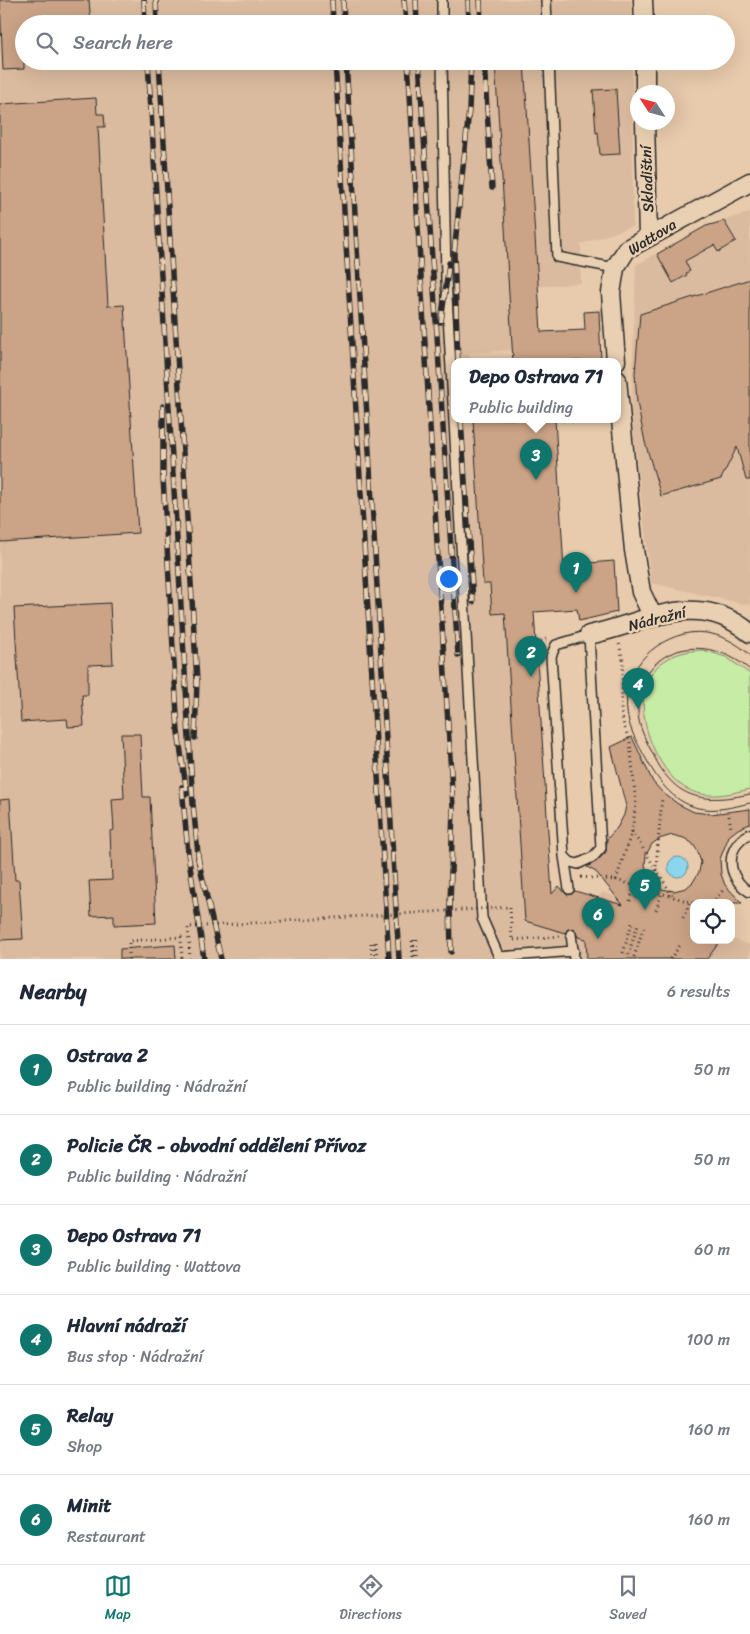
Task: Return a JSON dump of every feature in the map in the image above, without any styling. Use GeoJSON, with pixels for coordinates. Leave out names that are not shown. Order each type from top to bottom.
{"type":"FeatureCollection","features":[{"type":"Feature","properties":{"kind":"street"},"geometry":{"type":"LineString","coordinates":[[643,0],[644,15]]}},
{"type":"Feature","properties":{"kind":"street"},"geometry":{"type":"LineString","coordinates":[[644,85],[645,70]]}},
{"type":"Feature","properties":{"kind":"street","name":"Skladištní"},"geometry":{"type":"LineString","coordinates":[[645,130],[648,236]]}},
{"type":"Feature","properties":{"kind":"street","name":"Wattova"},"geometry":{"type":"LineString","coordinates":[[616,358],[611,292],[615,268],[628,249],[648,236],[750,182]]}},
{"type":"Feature","properties":{"kind":"street"},"geometry":{"type":"LineString","coordinates":[[621,420],[634,550],[641,592],[653,617]]}},
{"type":"Feature","properties":{"kind":"street","name":"Nádražní"},"geometry":{"type":"LineString","coordinates":[[589,635],[614,630],[678,610],[708,611],[728,617],[750,633]]}},
{"type":"Feature","properties":{"kind":"lane"},"geometry":{"type":"LineString","coordinates":[[442,0],[442,15]]}},
{"type":"Feature","properties":{"kind":"lane"},"geometry":{"type":"LineString","coordinates":[[546,0],[547,15]]}},
{"type":"Feature","properties":{"kind":"lane"},"geometry":{"type":"LineString","coordinates":[[442,70],[447,288],[451,360]]}},
{"type":"Feature","properties":{"kind":"lane"},"geometry":{"type":"LineString","coordinates":[[549,70],[557,257],[615,268]]}},
{"type":"Feature","properties":{"kind":"lane"},"geometry":{"type":"LineString","coordinates":[[454,423],[482,918],[499,957],[574,955],[571,934]]}},
{"type":"Feature","properties":{"kind":"lane"},"geometry":{"type":"LineString","coordinates":[[564,856],[570,862],[578,864],[593,857],[601,848],[589,635],[564,641],[556,645],[550,656],[564,856],[569,889]]}},
{"type":"Feature","properties":{"kind":"lane"},"geometry":{"type":"LineString","coordinates":[[750,834],[736,847],[731,863],[734,877],[750,892]]}},
{"type":"Feature","properties":{"kind":"path"},"geometry":{"type":"LineString","coordinates":[[654,890],[662,797]]}},
{"type":"Feature","properties":{"kind":"path"},"geometry":{"type":"LineString","coordinates":[[729,816],[731,828]]}},
{"type":"Feature","properties":{"kind":"path"},"geometry":{"type":"LineString","coordinates":[[632,832],[672,896]]}},
{"type":"Feature","properties":{"kind":"path"},"geometry":{"type":"LineString","coordinates":[[616,880],[690,902]]}},
{"type":"Feature","properties":{"kind":"path"},"geometry":{"type":"LineString","coordinates":[[630,901],[635,885]]}},
{"type":"Feature","properties":{"kind":"path"},"geometry":{"type":"LineString","coordinates":[[715,899],[725,888]]}},
{"type":"Feature","properties":{"kind":"path"},"geometry":{"type":"LineString","coordinates":[[656,910],[662,893]]}},
{"type":"Feature","properties":{"kind":"path"},"geometry":{"type":"LineString","coordinates":[[683,918],[690,906]]}},
{"type":"Feature","properties":{"kind":"path"},"geometry":{"type":"LineString","coordinates":[[190,959],[188,927],[510,907],[512,940],[550,936]]}},
{"type":"Feature","properties":{"kind":"path"},"geometry":{"type":"LineString","coordinates":[[622,953],[632,923]]}},
{"type":"Feature","properties":{"kind":"path"},"geometry":{"type":"LineString","coordinates":[[628,955],[638,924]]}},
{"type":"Feature","properties":{"kind":"path"},"geometry":{"type":"LineString","coordinates":[[634,957],[644,926]]}},
{"type":"Feature","properties":{"kind":"path"},"geometry":{"type":"LineString","coordinates":[[129,959],[129,941],[181,937],[182,959]]}},
{"type":"Feature","properties":{"kind":"path"},"geometry":{"type":"LineString","coordinates":[[414,940],[415,959]]}},
{"type":"Feature","properties":{"kind":"path"},"geometry":{"type":"LineString","coordinates":[[374,943],[375,959]]}},
{"type":"Feature","properties":{"kind":"path"},"geometry":{"type":"LineString","coordinates":[[670,959],[682,943]]}},
{"type":"Feature","properties":{"kind":"shaded area"},"geometry":{"type":"Polygon","coordinates":[[[0,0],[631,0],[632,15],[15,15],[15,70],[632,70],[632,85],[630,85],[630,130],[632,130],[633,226],[581,244],[581,283],[509,289],[513,350],[470,353],[470,358],[451,358],[451,423],[473,423],[482,569],[489,569],[492,614],[506,612],[526,919],[586,939],[583,893],[599,898],[602,892],[690,921],[690,944],[735,944],[735,939],[750,945],[750,959],[0,959],[0,0]]]}},
{"type":"Feature","properties":{"kind":"shaded area"},"geometry":{"type":"Polygon","coordinates":[[[750,212],[750,604],[748,605],[651,583],[631,411],[636,265],[706,226],[750,212]]]}},
{"type":"Feature","properties":{"kind":"green space"},"geometry":{"type":"Polygon","coordinates":[[[703,650],[726,657],[750,674],[750,789],[717,795],[697,793],[685,788],[665,769],[650,739],[643,703],[646,686],[653,672],[664,661],[681,653],[703,650]]]}},
{"type":"Feature","properties":{"kind":"water"},"geometry":{"type":"Polygon","coordinates":[[[678,857],[685,860],[688,867],[685,874],[678,877],[671,874],[668,867],[671,860],[678,857]]]}},
{"type":"Feature","properties":{"kind":"building"},"geometry":{"type":"Polygon","coordinates":[[[0,0],[89,0],[90,15],[15,15],[15,69],[3,70],[0,0]]]}},
{"type":"Feature","properties":{"kind":"building"},"geometry":{"type":"Polygon","coordinates":[[[496,70],[525,70],[541,332],[585,330],[584,312],[599,311],[601,358],[513,358],[496,70]]]}},
{"type":"Feature","properties":{"kind":"building"},"geometry":{"type":"Polygon","coordinates":[[[616,89],[620,154],[600,155],[598,132],[596,133],[593,90],[616,89]]]}},
{"type":"Feature","properties":{"kind":"building"},"geometry":{"type":"Polygon","coordinates":[[[96,98],[97,114],[104,114],[105,127],[98,127],[108,306],[124,305],[138,533],[0,542],[0,104],[96,98]]]}},
{"type":"Feature","properties":{"kind":"building"},"geometry":{"type":"Polygon","coordinates":[[[724,221],[736,241],[718,252],[714,245],[685,261],[690,271],[686,273],[687,275],[673,283],[657,254],[706,226],[724,221]]]}},
{"type":"Feature","properties":{"kind":"building"},"geometry":{"type":"Polygon","coordinates":[[[750,279],[750,480],[746,480],[737,447],[721,479],[661,496],[645,442],[637,402],[635,373],[640,314],[750,279]]]}},
{"type":"Feature","properties":{"kind":"building"},"geometry":{"type":"Polygon","coordinates":[[[473,423],[555,423],[564,570],[590,569],[589,563],[614,561],[617,612],[579,621],[577,609],[534,612],[552,894],[559,886],[567,895],[575,891],[623,905],[596,872],[587,867],[606,852],[607,839],[617,828],[624,815],[626,806],[611,747],[632,737],[653,782],[663,793],[678,804],[694,812],[711,814],[750,809],[750,824],[738,829],[729,836],[720,859],[721,874],[725,885],[742,903],[735,903],[735,899],[690,899],[690,944],[718,944],[707,959],[587,959],[586,939],[578,937],[574,928],[568,929],[565,933],[525,921],[505,613],[492,614],[490,584],[483,584],[473,423]],[[672,835],[659,839],[652,844],[646,855],[645,864],[648,877],[653,884],[661,889],[674,891],[686,888],[693,882],[699,872],[701,862],[697,850],[692,843],[684,838],[672,835]]]}},
{"type":"Feature","properties":{"kind":"building"},"geometry":{"type":"Polygon","coordinates":[[[110,603],[113,664],[88,665],[88,695],[82,695],[84,726],[68,727],[67,719],[21,722],[14,608],[110,603]]]}},
{"type":"Feature","properties":{"kind":"building"},"geometry":{"type":"Polygon","coordinates":[[[121,734],[140,734],[143,797],[150,797],[156,923],[114,925],[114,915],[91,916],[89,881],[112,880],[110,831],[114,830],[112,799],[124,798],[121,734]]]}},
{"type":"Feature","properties":{"kind":"building"},"geometry":{"type":"Polygon","coordinates":[[[10,799],[15,880],[19,880],[23,939],[0,940],[0,800],[10,799]]]}},
{"type":"Feature","properties":{"kind":"building"},"geometry":{"type":"Polygon","coordinates":[[[175,945],[176,959],[120,959],[120,949],[175,945]]]}},
{"type":"Feature","properties":{"kind":"tram line"},"geometry":{"type":"LineString","coordinates":[[750,655],[736,644],[720,636],[702,632],[684,634],[657,646],[646,655],[637,666],[627,692],[629,722],[638,744],[660,781],[673,795],[688,805],[704,809],[724,808],[750,803]]}},
{"type":"Feature","properties":{"kind":"tram line"},"geometry":{"type":"LineString","coordinates":[[750,670],[732,658],[713,650],[695,648],[677,651],[661,659],[649,672],[641,689],[638,711],[641,728],[653,754],[671,781],[681,790],[704,798],[733,797],[750,794]]}},
{"type":"Feature","properties":{"kind":"railway"},"geometry":{"type":"LineString","coordinates":[[144,0],[145,15]]}},
{"type":"Feature","properties":{"kind":"railway"},"geometry":{"type":"LineString","coordinates":[[156,0],[157,15]]}},
{"type":"Feature","properties":{"kind":"railway"},"geometry":{"type":"LineString","coordinates":[[332,0],[333,15]]}},
{"type":"Feature","properties":{"kind":"railway"},"geometry":{"type":"LineString","coordinates":[[343,0],[344,15]]}},
{"type":"Feature","properties":{"kind":"railway"},"geometry":{"type":"LineString","coordinates":[[404,0],[405,15]]}},
{"type":"Feature","properties":{"kind":"railway"},"geometry":{"type":"LineString","coordinates":[[416,0],[417,15]]}},
{"type":"Feature","properties":{"kind":"railway"},"geometry":{"type":"LineString","coordinates":[[468,0],[469,15]]}},
{"type":"Feature","properties":{"kind":"railway"},"geometry":{"type":"LineString","coordinates":[[480,0],[481,15]]}},
{"type":"Feature","properties":{"kind":"railway"},"geometry":{"type":"LineString","coordinates":[[149,70],[193,804],[199,864]]}},
{"type":"Feature","properties":{"kind":"railway"},"geometry":{"type":"LineString","coordinates":[[160,70],[197,681],[195,738]]}},
{"type":"Feature","properties":{"kind":"railway"},"geometry":{"type":"LineString","coordinates":[[336,70],[389,959]]}},
{"type":"Feature","properties":{"kind":"railway"},"geometry":{"type":"LineString","coordinates":[[347,70],[399,959]]}},
{"type":"Feature","properties":{"kind":"railway"},"geometry":{"type":"LineString","coordinates":[[409,70],[453,807],[450,905],[451,952]]}},
{"type":"Feature","properties":{"kind":"railway"},"geometry":{"type":"LineString","coordinates":[[420,70],[458,655]]}},
{"type":"Feature","properties":{"kind":"railway"},"geometry":{"type":"LineString","coordinates":[[458,358],[454,254],[469,110],[471,70]]}},
{"type":"Feature","properties":{"kind":"railway"},"geometry":{"type":"LineString","coordinates":[[485,70],[492,188]]}},
{"type":"Feature","properties":{"kind":"railway"},"geometry":{"type":"LineString","coordinates":[[441,322],[449,263]]}},
{"type":"Feature","properties":{"kind":"railway"},"geometry":{"type":"LineString","coordinates":[[163,406],[163,478],[178,732],[187,794]]}},
{"type":"Feature","properties":{"kind":"railway"},"geometry":{"type":"LineString","coordinates":[[461,423],[473,602]]}},
{"type":"Feature","properties":{"kind":"railway"},"geometry":{"type":"LineString","coordinates":[[182,787],[188,853],[204,959]]}},
{"type":"Feature","properties":{"kind":"railway"},"geometry":{"type":"LineString","coordinates":[[198,858],[221,959]]}},
{"type":"Feature","properties":{"kind":"place","name":"Depo Ostrava 71"},"geometry":{"type":"Point","coordinates":[536,480]}},
{"type":"Feature","properties":{"kind":"place","name":"Ostrava 2"},"geometry":{"type":"Point","coordinates":[576,593]}},
{"type":"Feature","properties":{"kind":"place","name":"Policie ČR - obvodní oddělení Přívoz"},"geometry":{"type":"Point","coordinates":[531,677]}},
{"type":"Feature","properties":{"kind":"place","name":"Hlavní nádraží"},"geometry":{"type":"Point","coordinates":[638,709]}},
{"type":"Feature","properties":{"kind":"place","name":"Relay"},"geometry":{"type":"Point","coordinates":[645,910]}},
{"type":"Feature","properties":{"kind":"place","name":"Minit"},"geometry":{"type":"Point","coordinates":[598,939]}}]}
